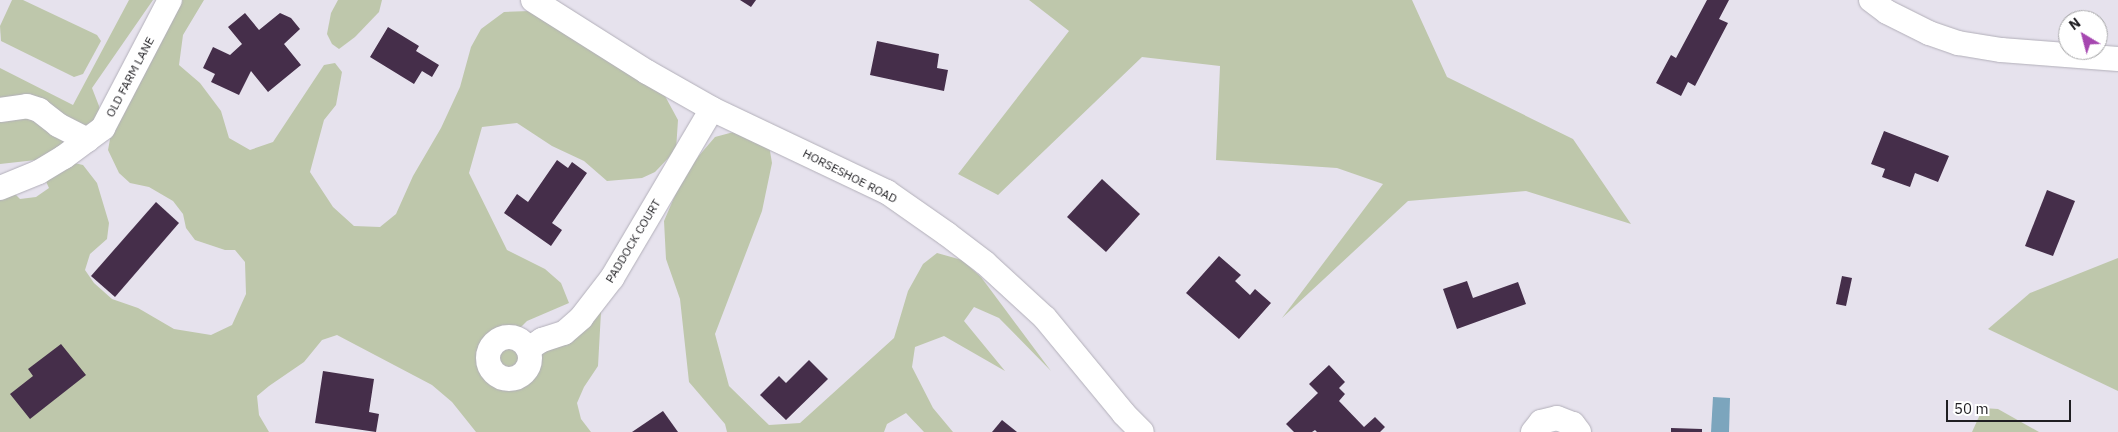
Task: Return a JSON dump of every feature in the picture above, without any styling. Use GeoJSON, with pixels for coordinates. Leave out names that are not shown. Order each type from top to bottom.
{"type":"FeatureCollection","features":[{"type":"Feature","properties":{"kind":"street","name":"OLD FARM LANE"},"geometry":{"type":"LineString","coordinates":[[0,188],[39,172],[103,128],[170,0]]}},
{"type":"Feature","properties":{"kind":"street","name":"HORSESHOE ROAD"},"geometry":{"type":"LineString","coordinates":[[533,0],[647,72],[712,109],[887,192],[947,234],[985,263],[1045,318],[1124,414],[1142,432]]}},
{"type":"Feature","properties":{"kind":"street"},"geometry":{"type":"LineString","coordinates":[[1871,0],[1887,12],[1922,29],[1958,42],[2001,50],[2118,59]]}},
{"type":"Feature","properties":{"kind":"street"},"geometry":{"type":"LineString","coordinates":[[0,110],[27,106],[39,110],[58,125],[86,140]]}},
{"type":"Feature","properties":{"kind":"street","name":"PADDOCK COURT"},"geometry":{"type":"LineString","coordinates":[[528,349],[542,340],[564,333],[586,313],[612,278],[712,109]]}},
{"type":"Feature","properties":{"kind":"street"},"geometry":{"type":"LineString","coordinates":[[1533,432],[1541,422],[1557,418],[1573,424],[1579,432]]}},
{"type":"Feature","properties":{"kind":"green space"},"geometry":{"type":"Polygon","coordinates":[[[12,0],[23,0],[97,35],[101,41],[83,74],[74,77],[1,41],[0,26],[12,0]]]}},
{"type":"Feature","properties":{"kind":"green space"},"geometry":{"type":"Polygon","coordinates":[[[129,0],[153,0],[92,88],[99,106],[100,119],[63,143],[70,162],[83,165],[97,183],[109,223],[107,239],[90,254],[85,270],[94,283],[112,299],[138,308],[174,329],[211,335],[232,325],[246,294],[245,262],[235,250],[225,250],[195,240],[186,228],[183,214],[173,201],[149,187],[130,183],[119,173],[108,150],[113,123],[182,0],[204,0],[183,35],[179,65],[200,83],[221,111],[229,138],[250,150],[273,142],[324,65],[335,63],[342,72],[336,105],[324,120],[310,172],[333,207],[354,226],[380,227],[396,214],[413,176],[441,128],[460,87],[471,47],[481,29],[504,12],[530,11],[545,22],[559,23],[665,96],[678,120],[676,150],[655,172],[642,178],[607,181],[584,161],[552,146],[517,123],[482,127],[469,173],[507,250],[545,269],[561,283],[569,303],[527,321],[511,337],[528,340],[571,319],[601,312],[598,366],[584,387],[577,403],[581,419],[591,432],[476,432],[452,402],[432,385],[337,335],[322,340],[304,362],[257,396],[259,415],[269,432],[0,432],[0,179],[20,199],[36,197],[49,188],[36,160],[0,164],[0,68],[73,105],[129,0]]]}},
{"type":"Feature","properties":{"kind":"green space"},"geometry":{"type":"Polygon","coordinates":[[[338,0],[382,0],[379,12],[355,37],[339,49],[332,44],[327,34],[331,13],[338,0]]]}},
{"type":"Feature","properties":{"kind":"green space"},"geometry":{"type":"Polygon","coordinates":[[[1029,0],[1412,0],[1447,77],[1573,139],[1631,224],[1526,191],[1408,201],[1282,318],[1383,184],[1337,168],[1216,160],[1220,66],[1142,57],[998,195],[958,174],[1069,31],[1029,0]]]}},
{"type":"Feature","properties":{"kind":"green space"},"geometry":{"type":"Polygon","coordinates":[[[741,130],[769,145],[772,163],[762,211],[715,334],[729,386],[769,425],[800,423],[894,338],[908,291],[923,264],[937,253],[962,260],[981,277],[1051,371],[999,318],[974,307],[964,321],[1005,371],[944,336],[915,347],[912,367],[933,408],[953,432],[924,432],[906,413],[887,424],[884,432],[727,432],[725,424],[689,382],[680,299],[666,259],[664,221],[685,172],[715,137],[741,130]]]}},
{"type":"Feature","properties":{"kind":"green space"},"geometry":{"type":"Polygon","coordinates":[[[2118,258],[2118,391],[1988,329],[2030,293],[2118,258]]]}},
{"type":"Feature","properties":{"kind":"green space"},"geometry":{"type":"Polygon","coordinates":[[[1983,408],[1998,409],[2039,432],[1972,432],[1983,408]]]}},
{"type":"Feature","properties":{"kind":"water"},"geometry":{"type":"Polygon","coordinates":[[[1713,397],[1730,398],[1729,432],[1711,432],[1713,397]]]}},
{"type":"Feature","properties":{"kind":"building"},"geometry":{"type":"Polygon","coordinates":[[[740,0],[756,0],[751,7],[740,0]]]}},
{"type":"Feature","properties":{"kind":"building"},"geometry":{"type":"Polygon","coordinates":[[[1707,0],[1729,0],[1719,19],[1728,23],[1695,86],[1688,82],[1681,96],[1656,83],[1671,55],[1676,58],[1707,0]]]}},
{"type":"Feature","properties":{"kind":"building"},"geometry":{"type":"Polygon","coordinates":[[[245,13],[259,30],[280,13],[291,18],[300,29],[284,44],[301,65],[268,92],[251,71],[239,95],[211,82],[215,74],[203,68],[213,47],[230,55],[242,44],[228,27],[245,13]]]}},
{"type":"Feature","properties":{"kind":"building"},"geometry":{"type":"Polygon","coordinates":[[[388,27],[419,46],[416,51],[439,65],[432,77],[422,71],[414,84],[370,57],[388,27]]]}},
{"type":"Feature","properties":{"kind":"building"},"geometry":{"type":"Polygon","coordinates":[[[877,41],[939,54],[937,68],[948,70],[944,91],[870,75],[877,41]]]}},
{"type":"Feature","properties":{"kind":"building"},"geometry":{"type":"Polygon","coordinates":[[[1884,131],[1949,156],[1938,182],[1915,173],[1910,187],[1882,177],[1885,169],[1871,164],[1884,131]]]}},
{"type":"Feature","properties":{"kind":"building"},"geometry":{"type":"Polygon","coordinates":[[[557,160],[568,168],[572,162],[587,173],[552,223],[562,230],[551,246],[504,213],[517,194],[528,202],[557,160]]]}},
{"type":"Feature","properties":{"kind":"building"},"geometry":{"type":"Polygon","coordinates":[[[1102,179],[1140,214],[1106,252],[1067,217],[1102,179]]]}},
{"type":"Feature","properties":{"kind":"building"},"geometry":{"type":"Polygon","coordinates":[[[2047,190],[2075,201],[2053,256],[2025,246],[2047,190]]]}},
{"type":"Feature","properties":{"kind":"building"},"geometry":{"type":"Polygon","coordinates":[[[156,202],[179,223],[115,297],[91,276],[156,202]]]}},
{"type":"Feature","properties":{"kind":"building"},"geometry":{"type":"Polygon","coordinates":[[[1219,256],[1241,275],[1235,281],[1250,295],[1255,289],[1271,303],[1239,339],[1186,293],[1219,256]]]}},
{"type":"Feature","properties":{"kind":"building"},"geometry":{"type":"Polygon","coordinates":[[[1842,276],[1852,278],[1846,306],[1836,304],[1842,276]]]}},
{"type":"Feature","properties":{"kind":"building"},"geometry":{"type":"Polygon","coordinates":[[[1467,281],[1473,298],[1518,282],[1526,304],[1457,329],[1443,289],[1467,281]]]}},
{"type":"Feature","properties":{"kind":"building"},"geometry":{"type":"Polygon","coordinates":[[[61,344],[86,375],[30,419],[10,394],[33,376],[28,369],[61,344]]]}},
{"type":"Feature","properties":{"kind":"building"},"geometry":{"type":"Polygon","coordinates":[[[809,360],[828,379],[786,420],[760,395],[779,376],[786,383],[809,360]]]}},
{"type":"Feature","properties":{"kind":"building"},"geometry":{"type":"Polygon","coordinates":[[[1329,365],[1345,382],[1339,388],[1345,394],[1339,401],[1364,427],[1375,417],[1385,427],[1380,432],[1317,432],[1315,430],[1312,432],[1294,432],[1286,424],[1318,393],[1309,384],[1329,365]]]}},
{"type":"Feature","properties":{"kind":"building"},"geometry":{"type":"Polygon","coordinates":[[[323,371],[374,379],[369,412],[379,414],[376,432],[315,423],[323,371]]]}},
{"type":"Feature","properties":{"kind":"building"},"geometry":{"type":"Polygon","coordinates":[[[663,411],[678,432],[632,432],[663,411]]]}},
{"type":"Feature","properties":{"kind":"building"},"geometry":{"type":"Polygon","coordinates":[[[1002,420],[1017,432],[992,432],[1002,420]]]}},
{"type":"Feature","properties":{"kind":"building"},"geometry":{"type":"Polygon","coordinates":[[[1671,428],[1702,429],[1702,432],[1671,432],[1671,428]]]}}]}
